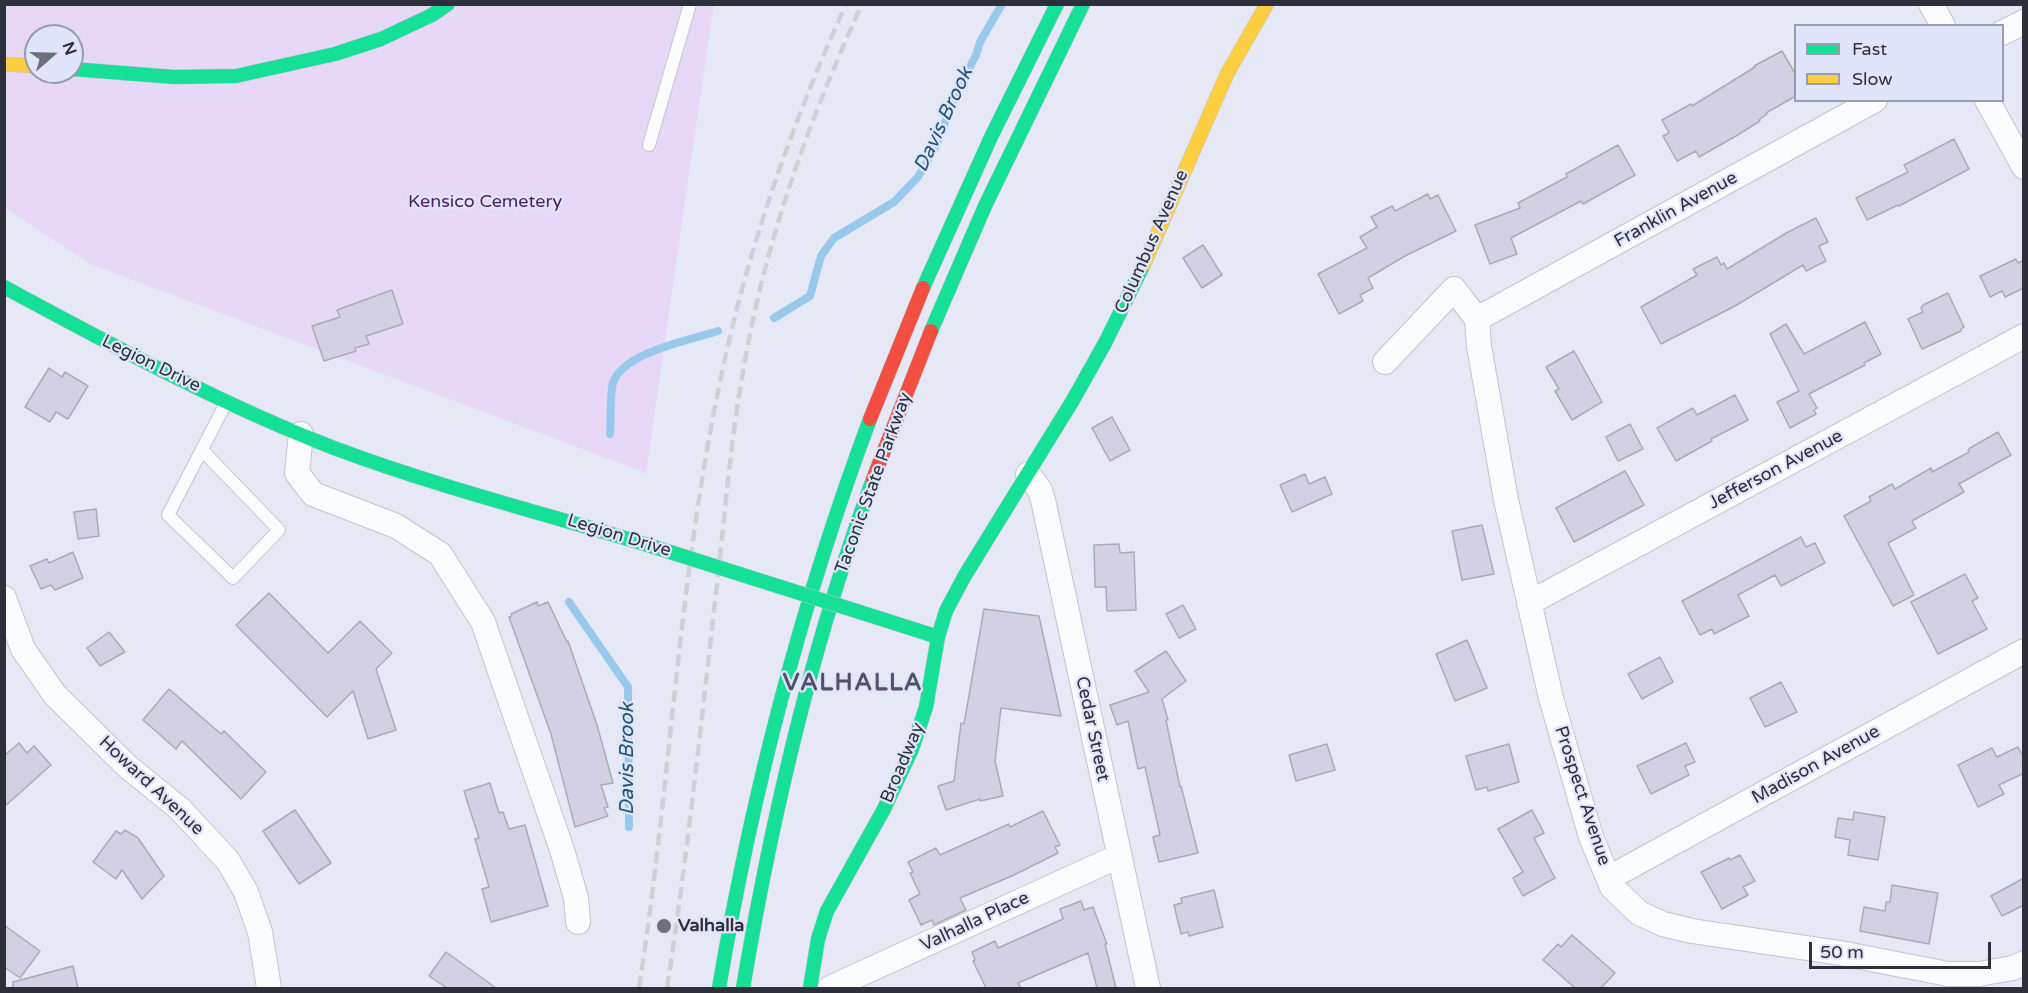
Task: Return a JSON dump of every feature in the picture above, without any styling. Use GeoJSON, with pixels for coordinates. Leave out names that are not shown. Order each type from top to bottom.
{"type":"FeatureCollection","features":[{"type":"Feature","properties":{"kind":"main road"},"geometry":{"type":"LineString","coordinates":[[84,70],[174,77],[236,76],[335,54],[363,45],[422,20],[448,4]]}},
{"type":"Feature","properties":{"kind":"main road","name":"Taconic State Parkway"},"geometry":{"type":"LineString","coordinates":[[719,988],[745,844],[767,747],[799,629],[831,526],[870,420],[919,299],[992,137],[1057,4]]}},
{"type":"Feature","properties":{"kind":"main road","name":"Taconic State Parkway"},"geometry":{"type":"LineString","coordinates":[[743,988],[758,899],[786,767],[820,640],[860,515],[894,422],[940,309],[1015,144],[1083,4]]}},
{"type":"Feature","properties":{"kind":"main road","name":"Columbus Avenue"},"geometry":{"type":"LineString","coordinates":[[1028,474],[1119,316],[1227,74],[1267,4]]}},
{"type":"Feature","properties":{"kind":"main road"},"geometry":{"type":"LineString","coordinates":[[4,64],[24,65]]}},
{"type":"Feature","properties":{"kind":"main road","name":"Legion Drive"},"geometry":{"type":"LineString","coordinates":[[5,290],[129,355],[227,401],[301,434],[405,473],[569,520],[938,637]]}},
{"type":"Feature","properties":{"kind":"main road","name":"Broadway"},"geometry":{"type":"LineString","coordinates":[[810,988],[818,939],[827,911],[884,809],[912,749],[926,707],[938,637],[946,611],[964,577],[1028,474]]}},
{"type":"Feature","properties":{"kind":"street"},"geometry":{"type":"LineString","coordinates":[[1930,4],[1942,24]]}},
{"type":"Feature","properties":{"kind":"street"},"geometry":{"type":"LineString","coordinates":[[2004,32],[2024,22]]}},
{"type":"Feature","properties":{"kind":"street","name":"Franklin Avenue"},"geometry":{"type":"LineString","coordinates":[[1478,319],[1871,102]]}},
{"type":"Feature","properties":{"kind":"street"},"geometry":{"type":"LineString","coordinates":[[1988,102],[2024,166]]}},
{"type":"Feature","properties":{"kind":"street"},"geometry":{"type":"LineString","coordinates":[[1385,362],[1454,288],[1478,319]]}},
{"type":"Feature","properties":{"kind":"street","name":"Prospect Avenue"},"geometry":{"type":"LineString","coordinates":[[1478,319],[1479,346],[1506,500],[1551,698],[1588,826],[1612,886],[1639,913],[1663,924],[1692,931],[1840,952],[1948,974],[1979,974],[2013,968],[2024,963]]}},
{"type":"Feature","properties":{"kind":"street","name":"Jefferson Avenue"},"geometry":{"type":"LineString","coordinates":[[1529,603],[2024,336]]}},
{"type":"Feature","properties":{"kind":"street"},"geometry":{"type":"LineString","coordinates":[[301,434],[297,473],[313,494],[396,526],[440,554],[483,622],[562,850],[576,898],[578,922]]}},
{"type":"Feature","properties":{"kind":"street","name":"Cedar Street"},"geometry":{"type":"LineString","coordinates":[[1028,474],[1040,490],[1043,500],[1148,988]]}},
{"type":"Feature","properties":{"kind":"street","name":"Howard Avenue"},"geometry":{"type":"LineString","coordinates":[[4,598],[23,649],[55,695],[128,766],[180,809],[228,861],[246,892],[260,932],[269,988]]}},
{"type":"Feature","properties":{"kind":"street","name":"Madison Avenue"},"geometry":{"type":"LineString","coordinates":[[1609,878],[2024,651]]}},
{"type":"Feature","properties":{"kind":"street","name":"Valhalla Place"},"geometry":{"type":"LineString","coordinates":[[830,988],[1119,856]]}},
{"type":"Feature","properties":{"kind":"lane"},"geometry":{"type":"LineString","coordinates":[[650,145],[690,4]]}},
{"type":"Feature","properties":{"kind":"lane"},"geometry":{"type":"LineString","coordinates":[[202,450],[279,530],[233,578],[168,515],[227,401]]}},
{"type":"Feature","properties":{"kind":"lane"},"geometry":{"type":"LineString","coordinates":[[722,971],[743,988]]}},
{"type":"Feature","properties":{"kind":"green space","name":"Kensico Cemetery"},"geometry":{"type":"Polygon","coordinates":[[[4,5],[717,5],[713,9],[646,473],[90,264],[5,208],[4,5]]]}},
{"type":"Feature","properties":{"kind":"building"},"geometry":{"type":"Polygon","coordinates":[[[1782,51],[1794,72],[1794,97],[1766,113],[1760,121],[1699,157],[1696,151],[1677,161],[1663,136],[1669,133],[1662,120],[1691,104],[1692,106],[1754,66],[1782,51]]]}},
{"type":"Feature","properties":{"kind":"building"},"geometry":{"type":"Polygon","coordinates":[[[1954,139],[1969,169],[1867,220],[1856,198],[1908,172],[1904,165],[1954,139]]]}},
{"type":"Feature","properties":{"kind":"building"},"geometry":{"type":"Polygon","coordinates":[[[1618,145],[1635,175],[1583,204],[1581,201],[1511,238],[1517,254],[1490,264],[1475,225],[1520,208],[1518,203],[1567,177],[1566,174],[1618,145]]]}},
{"type":"Feature","properties":{"kind":"building"},"geometry":{"type":"Polygon","coordinates":[[[1428,194],[1430,199],[1438,195],[1456,231],[1405,256],[1368,278],[1373,288],[1360,295],[1363,301],[1339,314],[1318,274],[1367,248],[1360,237],[1377,227],[1371,217],[1392,206],[1395,211],[1428,194]]]}},
{"type":"Feature","properties":{"kind":"building"},"geometry":{"type":"Polygon","coordinates":[[[1816,218],[1828,242],[1819,246],[1826,261],[1806,271],[1803,265],[1735,306],[1661,344],[1641,307],[1697,275],[1693,269],[1717,257],[1721,265],[1724,263],[1727,269],[1816,218]]]}},
{"type":"Feature","properties":{"kind":"building"},"geometry":{"type":"Polygon","coordinates":[[[1203,245],[1222,275],[1202,288],[1183,258],[1203,245]]]}},
{"type":"Feature","properties":{"kind":"building"},"geometry":{"type":"Polygon","coordinates":[[[2016,259],[2018,263],[2024,260],[2024,288],[2005,297],[2002,291],[1990,297],[1980,276],[2016,259]]]}},
{"type":"Feature","properties":{"kind":"building"},"geometry":{"type":"Polygon","coordinates":[[[392,290],[403,324],[366,336],[369,344],[355,348],[356,351],[324,361],[312,326],[340,317],[337,310],[392,290]]]}},
{"type":"Feature","properties":{"kind":"building"},"geometry":{"type":"Polygon","coordinates":[[[1948,293],[1964,327],[1961,331],[1922,349],[1908,319],[1923,312],[1921,308],[1923,305],[1948,293]]]}},
{"type":"Feature","properties":{"kind":"building"},"geometry":{"type":"Polygon","coordinates":[[[1865,322],[1881,354],[1864,363],[1865,365],[1809,394],[1817,408],[1814,410],[1816,414],[1790,428],[1777,402],[1799,391],[1770,334],[1786,324],[1804,354],[1865,322]]]}},
{"type":"Feature","properties":{"kind":"building"},"geometry":{"type":"Polygon","coordinates":[[[1574,351],[1602,402],[1572,420],[1555,391],[1559,389],[1546,367],[1574,351]]]}},
{"type":"Feature","properties":{"kind":"building"},"geometry":{"type":"Polygon","coordinates":[[[49,368],[62,377],[65,372],[88,386],[68,419],[56,412],[50,422],[25,407],[49,368]]]}},
{"type":"Feature","properties":{"kind":"building"},"geometry":{"type":"Polygon","coordinates":[[[1735,395],[1748,420],[1676,461],[1657,428],[1693,408],[1697,415],[1735,395]]]}},
{"type":"Feature","properties":{"kind":"building"},"geometry":{"type":"Polygon","coordinates":[[[1112,417],[1130,450],[1110,461],[1092,428],[1112,417]]]}},
{"type":"Feature","properties":{"kind":"building"},"geometry":{"type":"Polygon","coordinates":[[[1630,424],[1643,449],[1618,461],[1606,437],[1630,424]]]}},
{"type":"Feature","properties":{"kind":"building"},"geometry":{"type":"Polygon","coordinates":[[[1998,432],[2011,455],[1959,484],[1964,492],[1912,521],[1916,528],[1888,543],[1914,595],[1893,606],[1844,516],[1871,501],[1869,497],[1892,484],[1895,489],[1931,468],[1932,472],[1969,452],[1970,448],[1998,432]]]}},
{"type":"Feature","properties":{"kind":"building"},"geometry":{"type":"Polygon","coordinates":[[[1625,471],[1644,505],[1574,542],[1556,508],[1625,471]]]}},
{"type":"Feature","properties":{"kind":"building"},"geometry":{"type":"Polygon","coordinates":[[[1305,474],[1309,484],[1325,477],[1332,494],[1292,512],[1280,485],[1305,474]]]}},
{"type":"Feature","properties":{"kind":"building"},"geometry":{"type":"Polygon","coordinates":[[[96,509],[99,536],[78,539],[74,512],[96,509]]]}},
{"type":"Feature","properties":{"kind":"building"},"geometry":{"type":"Polygon","coordinates":[[[1482,525],[1494,574],[1462,580],[1452,531],[1482,525]]]}},
{"type":"Feature","properties":{"kind":"building"},"geometry":{"type":"Polygon","coordinates":[[[1801,537],[1806,547],[1815,543],[1825,563],[1781,586],[1775,575],[1738,595],[1749,616],[1714,634],[1712,629],[1700,635],[1682,601],[1801,537]]]}},
{"type":"Feature","properties":{"kind":"building"},"geometry":{"type":"Polygon","coordinates":[[[1119,544],[1120,553],[1134,552],[1136,610],[1107,611],[1106,587],[1095,587],[1094,545],[1119,544]]]}},
{"type":"Feature","properties":{"kind":"building"},"geometry":{"type":"Polygon","coordinates":[[[73,552],[83,578],[55,590],[51,585],[41,589],[30,566],[47,559],[49,563],[73,552]]]}},
{"type":"Feature","properties":{"kind":"building"},"geometry":{"type":"Polygon","coordinates":[[[1965,574],[1978,598],[1972,601],[1987,629],[1938,654],[1911,602],[1965,574]]]}},
{"type":"Feature","properties":{"kind":"building"},"geometry":{"type":"Polygon","coordinates":[[[269,593],[328,653],[360,621],[392,653],[376,669],[396,730],[368,739],[353,691],[327,717],[236,625],[269,593]]]}},
{"type":"Feature","properties":{"kind":"building"},"geometry":{"type":"Polygon","coordinates":[[[537,602],[538,606],[548,602],[568,641],[597,725],[613,783],[601,785],[608,807],[604,808],[608,816],[575,827],[551,734],[509,617],[537,602]]]}},
{"type":"Feature","properties":{"kind":"building"},"geometry":{"type":"Polygon","coordinates":[[[1183,605],[1196,629],[1179,638],[1166,614],[1183,605]]]}},
{"type":"Feature","properties":{"kind":"building"},"geometry":{"type":"Polygon","coordinates":[[[984,609],[1039,616],[1061,716],[1001,708],[995,761],[1003,796],[980,801],[980,799],[946,810],[938,786],[954,781],[961,723],[964,724],[984,609]]]}},
{"type":"Feature","properties":{"kind":"building"},"geometry":{"type":"Polygon","coordinates":[[[109,632],[125,652],[100,666],[87,648],[109,632]]]}},
{"type":"Feature","properties":{"kind":"building"},"geometry":{"type":"Polygon","coordinates":[[[1467,640],[1487,688],[1455,701],[1436,654],[1467,640]]]}},
{"type":"Feature","properties":{"kind":"building"},"geometry":{"type":"Polygon","coordinates":[[[1166,651],[1186,681],[1162,699],[1180,787],[1198,853],[1159,862],[1153,837],[1160,835],[1145,767],[1138,769],[1128,721],[1117,725],[1110,705],[1149,692],[1135,671],[1166,651]]]}},
{"type":"Feature","properties":{"kind":"building"},"geometry":{"type":"Polygon","coordinates":[[[1660,657],[1673,682],[1642,699],[1628,674],[1660,657]]]}},
{"type":"Feature","properties":{"kind":"building"},"geometry":{"type":"Polygon","coordinates":[[[1781,682],[1797,712],[1765,727],[1750,698],[1781,682]]]}},
{"type":"Feature","properties":{"kind":"building"},"geometry":{"type":"Polygon","coordinates":[[[169,689],[221,734],[224,731],[266,772],[241,799],[182,741],[176,749],[143,720],[169,689]]]}},
{"type":"Feature","properties":{"kind":"building"},"geometry":{"type":"Polygon","coordinates":[[[19,743],[27,753],[34,746],[51,765],[4,807],[4,756],[19,743]]]}},
{"type":"Feature","properties":{"kind":"building"},"geometry":{"type":"Polygon","coordinates":[[[1686,743],[1695,762],[1685,766],[1689,775],[1651,794],[1637,766],[1686,743]]]}},
{"type":"Feature","properties":{"kind":"building"},"geometry":{"type":"Polygon","coordinates":[[[1327,744],[1335,770],[1296,781],[1289,755],[1327,744]]]}},
{"type":"Feature","properties":{"kind":"building"},"geometry":{"type":"Polygon","coordinates":[[[1509,744],[1519,782],[1488,791],[1487,787],[1476,790],[1466,756],[1509,744]]]}},
{"type":"Feature","properties":{"kind":"building"},"geometry":{"type":"Polygon","coordinates":[[[2018,747],[2024,758],[2024,773],[1999,785],[2004,794],[1978,807],[1958,765],[1992,748],[1997,757],[2018,747]]]}},
{"type":"Feature","properties":{"kind":"building"},"geometry":{"type":"Polygon","coordinates":[[[490,783],[499,813],[503,812],[509,829],[525,825],[548,906],[491,922],[482,889],[489,887],[475,839],[479,838],[464,791],[490,783]]]}},
{"type":"Feature","properties":{"kind":"building"},"geometry":{"type":"Polygon","coordinates":[[[295,810],[331,863],[299,884],[263,831],[295,810]]]}},
{"type":"Feature","properties":{"kind":"building"},"geometry":{"type":"Polygon","coordinates":[[[1532,810],[1544,833],[1534,838],[1555,878],[1523,896],[1513,878],[1523,872],[1498,829],[1532,810]]]}},
{"type":"Feature","properties":{"kind":"building"},"geometry":{"type":"Polygon","coordinates":[[[1043,811],[1060,845],[1055,847],[1058,853],[960,898],[966,910],[934,925],[932,920],[921,925],[909,900],[920,894],[910,873],[913,872],[908,862],[936,848],[940,855],[1043,811]]]}},
{"type":"Feature","properties":{"kind":"building"},"geometry":{"type":"Polygon","coordinates":[[[1854,812],[1885,817],[1878,860],[1848,855],[1850,840],[1835,837],[1838,818],[1853,820],[1854,812]]]}},
{"type":"Feature","properties":{"kind":"building"},"geometry":{"type":"Polygon","coordinates":[[[125,830],[138,838],[164,876],[142,899],[122,870],[116,879],[93,862],[116,831],[121,834],[125,830]]]}},
{"type":"Feature","properties":{"kind":"building"},"geometry":{"type":"Polygon","coordinates":[[[1740,855],[1755,881],[1743,887],[1748,895],[1722,909],[1701,872],[1740,855]]]}},
{"type":"Feature","properties":{"kind":"building"},"geometry":{"type":"Polygon","coordinates":[[[2024,878],[2024,905],[2002,916],[1991,896],[2024,878]]]}},
{"type":"Feature","properties":{"kind":"building"},"geometry":{"type":"Polygon","coordinates":[[[1892,885],[1938,893],[1929,944],[1860,931],[1864,907],[1885,911],[1886,902],[1890,902],[1892,885]]]}},
{"type":"Feature","properties":{"kind":"building"},"geometry":{"type":"Polygon","coordinates":[[[1214,890],[1223,927],[1189,936],[1188,932],[1181,934],[1174,905],[1182,903],[1181,898],[1214,890]]]}},
{"type":"Feature","properties":{"kind":"building"},"geometry":{"type":"Polygon","coordinates":[[[1081,901],[1084,910],[1093,907],[1107,944],[1105,944],[1116,988],[1097,988],[1088,953],[1018,983],[1021,988],[986,988],[973,961],[975,960],[972,952],[995,941],[998,948],[1063,919],[1060,909],[1081,901]]]}},
{"type":"Feature","properties":{"kind":"building"},"geometry":{"type":"Polygon","coordinates":[[[4,925],[40,951],[20,978],[4,967],[4,925]]]}},
{"type":"Feature","properties":{"kind":"building"},"geometry":{"type":"Polygon","coordinates":[[[1572,935],[1615,973],[1601,988],[1575,988],[1543,960],[1558,944],[1561,947],[1572,935]]]}},
{"type":"Feature","properties":{"kind":"building"},"geometry":{"type":"Polygon","coordinates":[[[446,952],[496,988],[447,988],[429,976],[446,952]]]}},
{"type":"Feature","properties":{"kind":"building"},"geometry":{"type":"Polygon","coordinates":[[[73,966],[78,988],[13,988],[13,982],[73,966]]]}},
{"type":"Feature","properties":{"kind":"waterway","name":"Davis Brook"},"geometry":{"type":"LineString","coordinates":[[774,318],[810,296],[821,256],[834,238],[894,202],[918,177],[936,146],[955,96],[976,55],[980,42],[1002,4]]}},
{"type":"Feature","properties":{"kind":"waterway","name":"Davis Brook"},"geometry":{"type":"LineString","coordinates":[[610,434],[612,388],[619,372],[643,355],[718,331]]}},
{"type":"Feature","properties":{"kind":"waterway","name":"Davis Brook"},"geometry":{"type":"LineString","coordinates":[[569,602],[628,687],[629,827]]}},
{"type":"Feature","properties":{"kind":"railway"},"geometry":{"type":"LineString","coordinates":[[639,988],[698,508],[727,350],[763,217],[793,131],[846,4]]}},
{"type":"Feature","properties":{"kind":"railway"},"geometry":{"type":"LineString","coordinates":[[667,988],[682,886],[733,437],[755,309],[793,176],[825,89],[862,4]]}},
{"type":"Feature","properties":{"kind":"traffic: fast"},"geometry":{"type":"LineString","coordinates":[[84,70],[174,77],[236,76],[335,54],[381,39],[432,15],[448,4]]}},
{"type":"Feature","properties":{"kind":"traffic: fast"},"geometry":{"type":"LineString","coordinates":[[923,288],[991,137],[1057,4]]}},
{"type":"Feature","properties":{"kind":"traffic: fast"},"geometry":{"type":"LineString","coordinates":[[931,331],[985,206],[1083,4]]}},
{"type":"Feature","properties":{"kind":"traffic: fast"},"geometry":{"type":"LineString","coordinates":[[810,988],[818,939],[827,911],[884,809],[912,749],[926,707],[938,637],[946,611],[964,577],[1073,400],[1105,343],[1144,264]]}},
{"type":"Feature","properties":{"kind":"traffic: fast"},"geometry":{"type":"LineString","coordinates":[[4,287],[208,393],[334,448],[452,488],[651,546]]}},
{"type":"Feature","properties":{"kind":"traffic: fast"},"geometry":{"type":"LineString","coordinates":[[719,988],[747,843],[781,700],[822,559],[870,419]]}},
{"type":"Feature","properties":{"kind":"traffic: fast"},"geometry":{"type":"LineString","coordinates":[[743,988],[767,859],[796,730],[831,604],[873,479]]}},
{"type":"Feature","properties":{"kind":"traffic: fast"},"geometry":{"type":"LineString","coordinates":[[651,546],[888,621]]}},
{"type":"Feature","properties":{"kind":"traffic: fast"},"geometry":{"type":"LineString","coordinates":[[888,621],[938,637]]}},
{"type":"Feature","properties":{"kind":"traffic: slow"},"geometry":{"type":"LineString","coordinates":[[1144,264],[1227,74],[1267,4]]}},
{"type":"Feature","properties":{"kind":"traffic: slow"},"geometry":{"type":"LineString","coordinates":[[4,64],[24,65]]}},
{"type":"Feature","properties":{"kind":"traffic: jam"},"geometry":{"type":"LineString","coordinates":[[870,419],[923,288]]}},
{"type":"Feature","properties":{"kind":"traffic: jam"},"geometry":{"type":"LineString","coordinates":[[873,479],[931,331]]}},
{"type":"Feature","properties":{"kind":"place","name":"Valhalla"},"geometry":{"type":"Point","coordinates":[664,926]}},
{"type":"Feature","properties":{"kind":"district","name":"VALHALLA"},"geometry":{"type":"Point","coordinates":[853,684]}}]}
